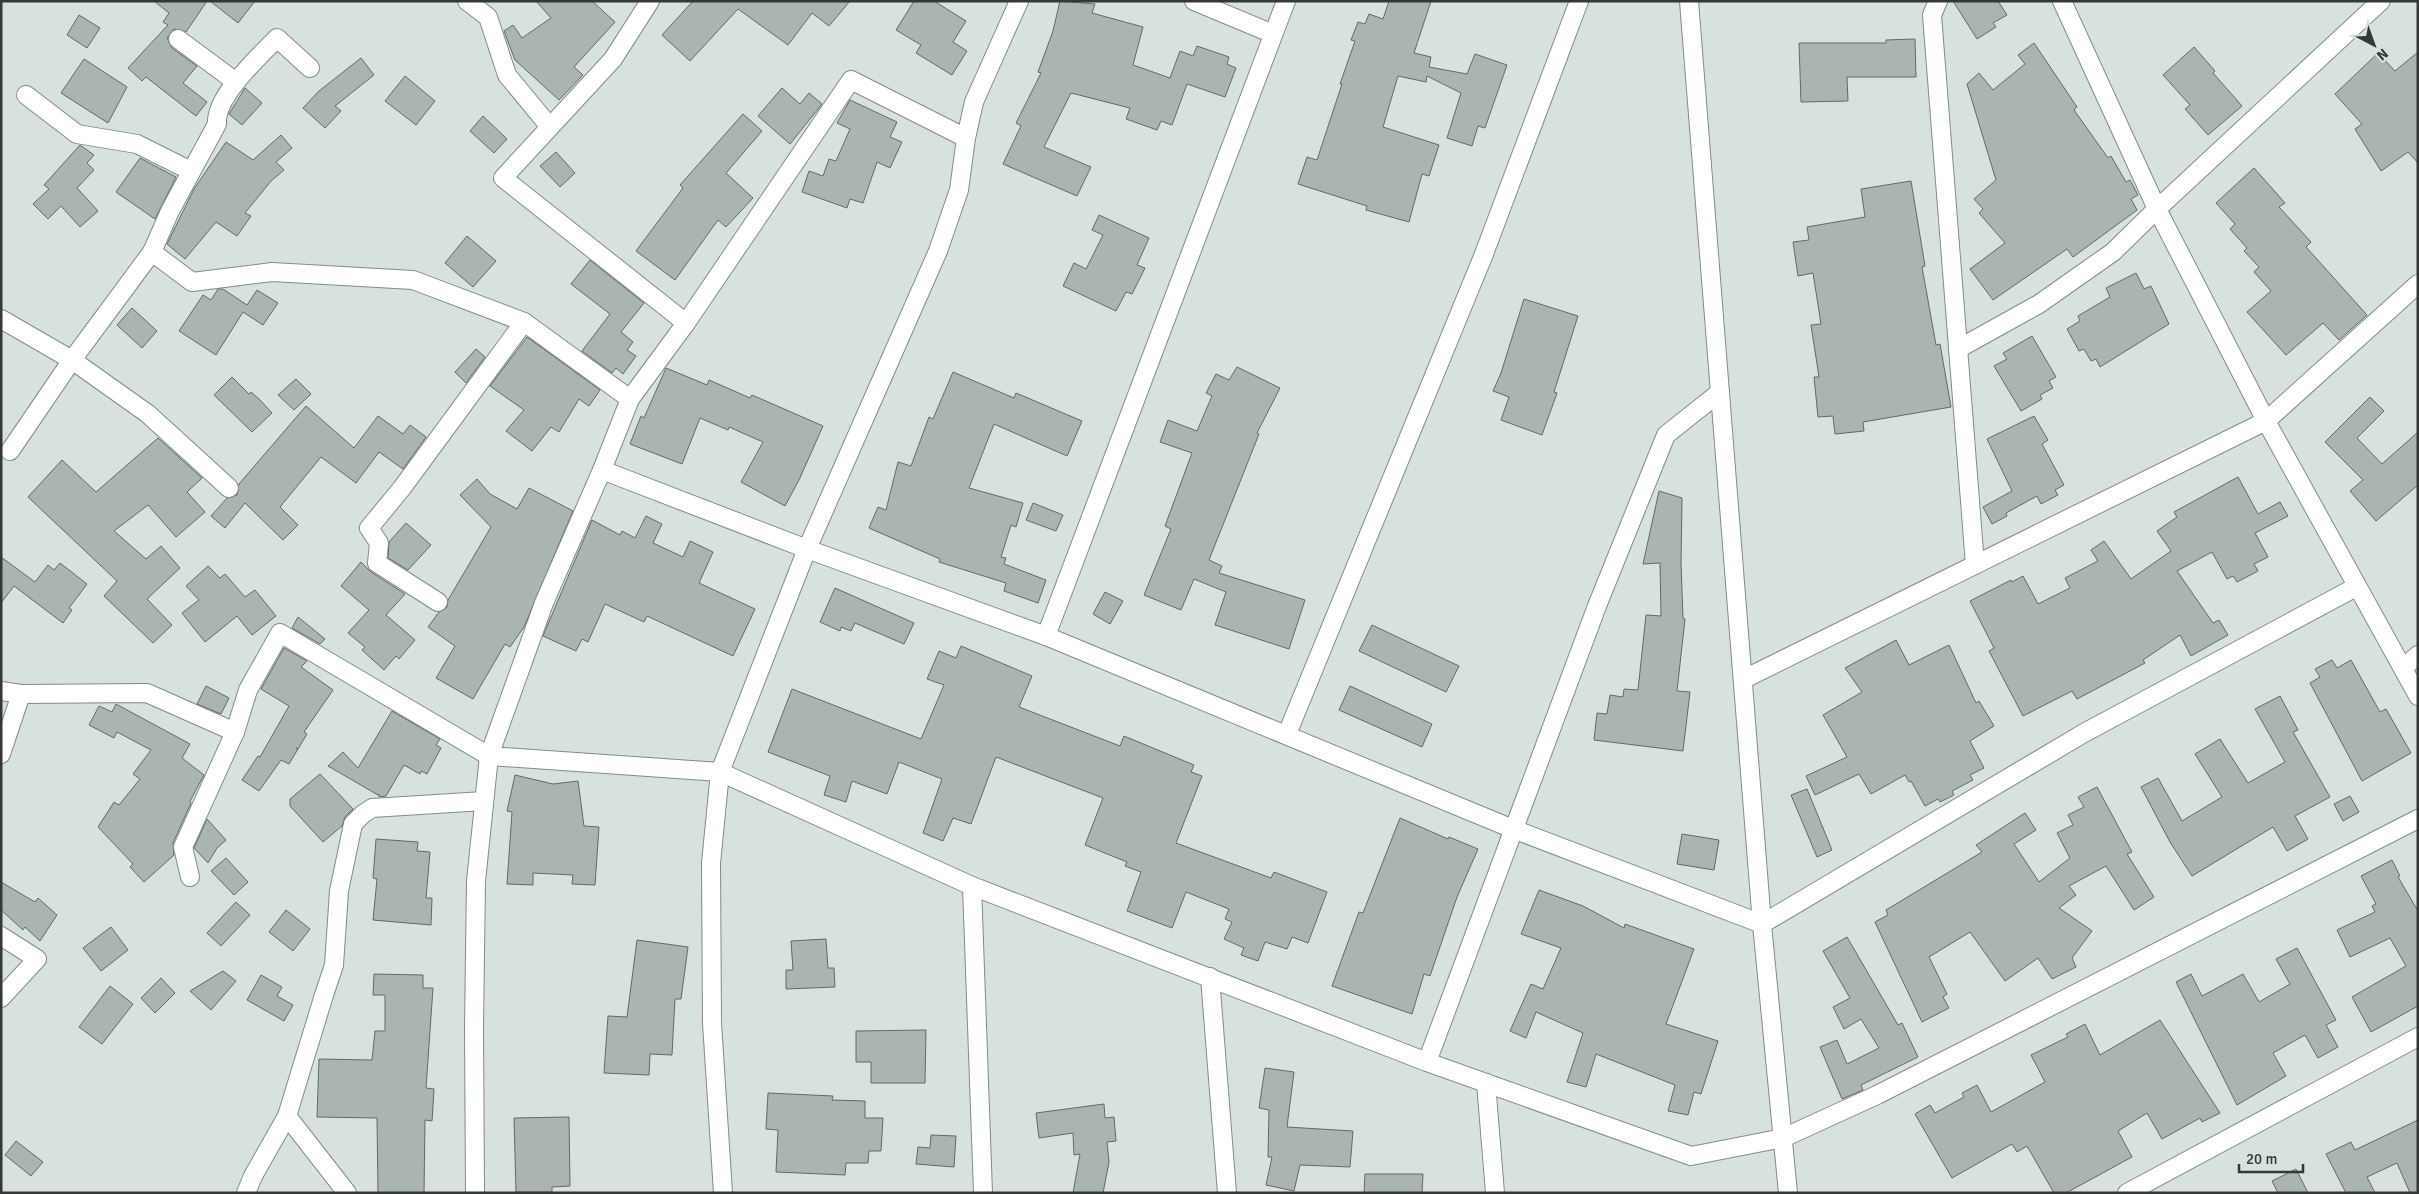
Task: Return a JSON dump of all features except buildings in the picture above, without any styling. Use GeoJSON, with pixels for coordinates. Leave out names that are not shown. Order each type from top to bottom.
{"type":"FeatureCollection","features":[{"type":"Feature","properties":{"kind":"street"},"geometry":{"type":"LineString","coordinates":[[467,1],[488,17],[507,75],[550,127]]}},
{"type":"Feature","properties":{"kind":"street"},"geometry":{"type":"LineString","coordinates":[[650,1],[613,59],[503,178],[686,323]]}},
{"type":"Feature","properties":{"kind":"street"},"geometry":{"type":"LineString","coordinates":[[723,1193],[712,1023],[711,873],[720,772],[807,549],[938,251],[959,190],[966,138],[974,102],[1020,1]]}},
{"type":"Feature","properties":{"kind":"street"},"geometry":{"type":"LineString","coordinates":[[1194,1],[1272,34]]}},
{"type":"Feature","properties":{"kind":"street"},"geometry":{"type":"LineString","coordinates":[[1046,636],[1286,1]]}},
{"type":"Feature","properties":{"kind":"street"},"geometry":{"type":"LineString","coordinates":[[1287,734],[1484,254],[1579,1]]}},
{"type":"Feature","properties":{"kind":"street"},"geometry":{"type":"LineString","coordinates":[[1688,1],[1744,679],[1762,924],[1788,1193]]}},
{"type":"Feature","properties":{"kind":"street"},"geometry":{"type":"LineString","coordinates":[[1938,1],[1932,15],[1975,565]]}},
{"type":"Feature","properties":{"kind":"street"},"geometry":{"type":"LineString","coordinates":[[1958,349],[2039,304],[2113,252],[2156,209],[2381,1]]}},
{"type":"Feature","properties":{"kind":"street"},"geometry":{"type":"LineString","coordinates":[[2064,2],[2156,209],[2266,421],[2356,587],[2418,696]]}},
{"type":"Feature","properties":{"kind":"street"},"geometry":{"type":"LineString","coordinates":[[10,451],[72,360],[152,252],[191,171],[217,124],[216,114],[236,82],[277,38],[310,68]]}},
{"type":"Feature","properties":{"kind":"street"},"geometry":{"type":"LineString","coordinates":[[178,39],[236,82]]}},
{"type":"Feature","properties":{"kind":"street"},"geometry":{"type":"LineString","coordinates":[[475,1193],[474,1028],[476,881],[489,756],[544,604],[602,470],[630,399],[686,323],[852,80],[966,138]]}},
{"type":"Feature","properties":{"kind":"street"},"geometry":{"type":"LineString","coordinates":[[26,95],[77,134],[137,144],[191,171]]}},
{"type":"Feature","properties":{"kind":"street"},"geometry":{"type":"LineString","coordinates":[[152,252],[192,282],[272,272],[413,280],[524,322],[630,399]]}},
{"type":"Feature","properties":{"kind":"street"},"geometry":{"type":"LineString","coordinates":[[1744,679],[2266,421],[2418,284]]}},
{"type":"Feature","properties":{"kind":"street"},"geometry":{"type":"LineString","coordinates":[[1,319],[72,360],[148,414],[229,488]]}},
{"type":"Feature","properties":{"kind":"street"},"geometry":{"type":"LineString","coordinates":[[438,602],[377,562],[379,543],[369,528],[402,488],[524,322]]}},
{"type":"Feature","properties":{"kind":"street"},"geometry":{"type":"LineString","coordinates":[[1427,1062],[1597,606],[1666,435],[1720,392]]}},
{"type":"Feature","properties":{"kind":"street"},"geometry":{"type":"LineString","coordinates":[[602,470],[807,549],[1046,636],[1513,829],[1762,924]]}},
{"type":"Feature","properties":{"kind":"street"},"geometry":{"type":"LineString","coordinates":[[1762,924],[2084,733],[2356,587]]}},
{"type":"Feature","properties":{"kind":"street"},"geometry":{"type":"LineString","coordinates":[[190,877],[182,847],[235,732],[248,690],[280,633],[489,756],[720,772],[972,886],[1427,1062],[1691,1156],[1783,1138],[1877,1095],[2418,819]]}},
{"type":"Feature","properties":{"kind":"street"},"geometry":{"type":"LineString","coordinates":[[2403,668],[2418,654]]}},
{"type":"Feature","properties":{"kind":"street"},"geometry":{"type":"LineString","coordinates":[[1,691],[21,694],[147,693],[235,732]]}},
{"type":"Feature","properties":{"kind":"street"},"geometry":{"type":"LineString","coordinates":[[1,754],[21,694]]}},
{"type":"Feature","properties":{"kind":"street"},"geometry":{"type":"LineString","coordinates":[[246,1193],[287,1116],[334,965],[339,891],[353,824],[372,808],[484,801]]}},
{"type":"Feature","properties":{"kind":"street"},"geometry":{"type":"LineString","coordinates":[[972,886],[983,1193]]}},
{"type":"Feature","properties":{"kind":"street"},"geometry":{"type":"LineString","coordinates":[[1,936],[37,959],[1,998]]}},
{"type":"Feature","properties":{"kind":"street"},"geometry":{"type":"LineString","coordinates":[[1210,977],[1227,1193]]}},
{"type":"Feature","properties":{"kind":"street"},"geometry":{"type":"LineString","coordinates":[[2127,1193],[2418,1037]]}},
{"type":"Feature","properties":{"kind":"street"},"geometry":{"type":"LineString","coordinates":[[1486,1083],[1495,1193]]}},
{"type":"Feature","properties":{"kind":"street"},"geometry":{"type":"LineString","coordinates":[[287,1116],[347,1193]]}}]}
